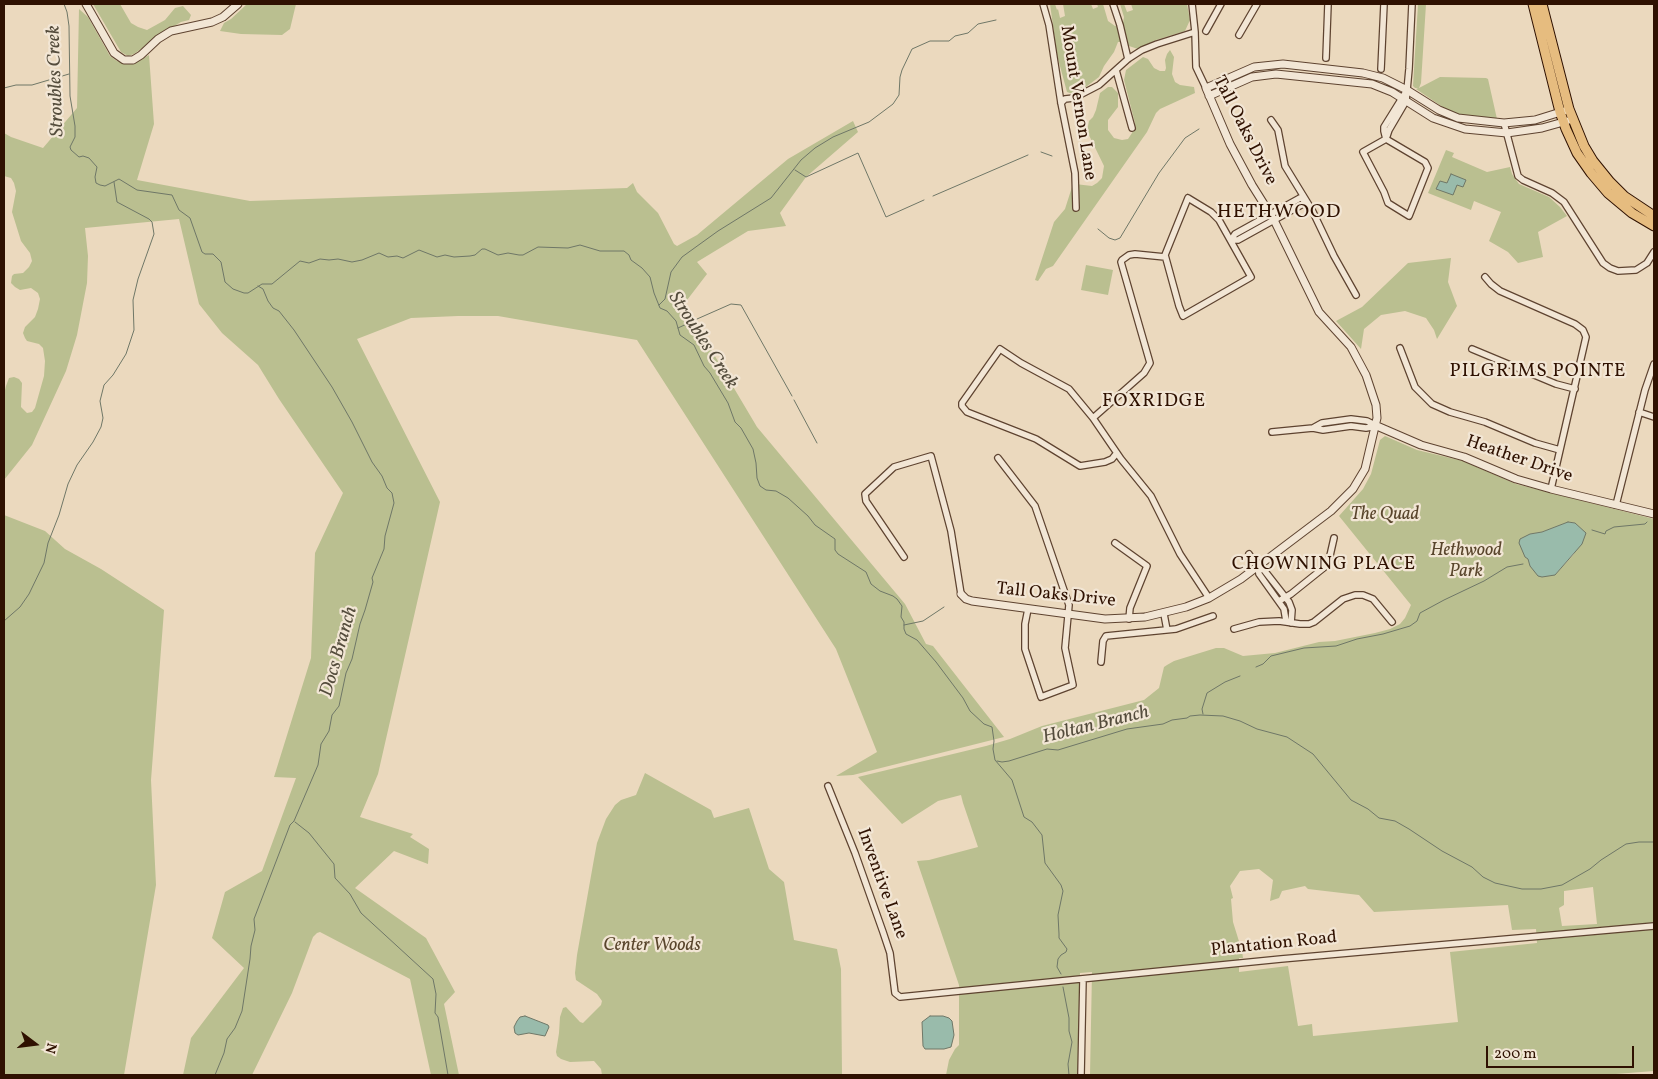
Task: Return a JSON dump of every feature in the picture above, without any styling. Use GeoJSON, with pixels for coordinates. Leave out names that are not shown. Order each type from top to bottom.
{"type":"FeatureCollection","features":[{"type":"Feature","properties":{"kind":"main road"},"geometry":{"type":"LineString","coordinates":[[1533,4],[1577,153],[1600,184],[1621,205],[1654,226]]}},
{"type":"Feature","properties":{"kind":"main road"},"geometry":{"type":"LineString","coordinates":[[1542,4],[1565,111]]}},
{"type":"Feature","properties":{"kind":"main road"},"geometry":{"type":"LineString","coordinates":[[1568,120],[1605,176],[1624,196],[1654,216]]}},
{"type":"Feature","properties":{"kind":"street"},"geometry":{"type":"LineString","coordinates":[[86,4],[114,53],[124,60],[133,60],[158,39],[171,31],[212,22],[223,17],[238,4]]}},
{"type":"Feature","properties":{"kind":"street","name":"Mount Vernon Lane"},"geometry":{"type":"LineString","coordinates":[[1043,4],[1049,25],[1061,103],[1075,173],[1076,208]]}},
{"type":"Feature","properties":{"kind":"street"},"geometry":{"type":"LineString","coordinates":[[1113,4],[1128,59]]}},
{"type":"Feature","properties":{"kind":"street","name":"Tall Oaks Drive"},"geometry":{"type":"LineString","coordinates":[[961,594],[966,599],[972,601],[1105,619],[1129,619],[1164,614],[1209,598],[1241,579],[1330,511],[1353,489],[1365,469],[1377,426],[1376,405],[1360,362],[1345,340],[1319,312],[1272,217],[1230,144],[1196,67],[1192,4]]}},
{"type":"Feature","properties":{"kind":"street"},"geometry":{"type":"LineString","coordinates":[[1206,31],[1221,4]]}},
{"type":"Feature","properties":{"kind":"street"},"geometry":{"type":"LineString","coordinates":[[1239,35],[1257,4]]}},
{"type":"Feature","properties":{"kind":"street"},"geometry":{"type":"LineString","coordinates":[[1326,58],[1328,4]]}},
{"type":"Feature","properties":{"kind":"street"},"geometry":{"type":"LineString","coordinates":[[1381,69],[1384,4]]}},
{"type":"Feature","properties":{"kind":"street"},"geometry":{"type":"LineString","coordinates":[[1386,139],[1424,162],[1428,168],[1409,216],[1388,203],[1363,152],[1386,139],[1407,90],[1412,4]]}},
{"type":"Feature","properties":{"kind":"street"},"geometry":{"type":"LineString","coordinates":[[1061,103],[1065,99],[1074,98],[1099,85],[1128,59],[1151,46],[1195,32]]}},
{"type":"Feature","properties":{"kind":"street"},"geometry":{"type":"LineString","coordinates":[[1206,88],[1254,67],[1283,64],[1363,73],[1383,78],[1439,110],[1458,118],[1504,123],[1535,120],[1565,111]]}},
{"type":"Feature","properties":{"kind":"street"},"geometry":{"type":"LineString","coordinates":[[1116,70],[1132,128]]}},
{"type":"Feature","properties":{"kind":"street"},"geometry":{"type":"LineString","coordinates":[[1209,96],[1252,77],[1276,74],[1372,84],[1384,88],[1433,118],[1455,127],[1507,133],[1527,131],[1568,120]]}},
{"type":"Feature","properties":{"kind":"street"},"geometry":{"type":"LineString","coordinates":[[1271,120],[1278,130],[1286,166],[1356,295]]}},
{"type":"Feature","properties":{"kind":"street"},"geometry":{"type":"LineString","coordinates":[[1504,123],[1517,174],[1523,180],[1552,193],[1564,202],[1603,264],[1618,271],[1636,270],[1647,263],[1654,252]]}},
{"type":"Feature","properties":{"kind":"street"},"geometry":{"type":"LineString","coordinates":[[1188,198],[1213,214],[1231,240],[1251,276],[1183,316],[1165,257],[1166,250],[1188,198]]}},
{"type":"Feature","properties":{"kind":"street"},"geometry":{"type":"LineString","coordinates":[[1231,240],[1238,240],[1272,217],[1303,204],[1305,199]]}},
{"type":"Feature","properties":{"kind":"street"},"geometry":{"type":"LineString","coordinates":[[1093,418],[1144,373],[1150,363],[1121,262],[1129,255],[1135,254],[1165,257]]}},
{"type":"Feature","properties":{"kind":"street"},"geometry":{"type":"LineString","coordinates":[[1485,277],[1500,291],[1568,320],[1583,330],[1586,339],[1550,489]]}},
{"type":"Feature","properties":{"kind":"street"},"geometry":{"type":"LineString","coordinates":[[1400,348],[1414,387],[1432,404],[1450,412],[1485,422],[1535,443],[1560,450]]}},
{"type":"Feature","properties":{"kind":"street"},"geometry":{"type":"LineString","coordinates":[[1116,454],[1112,459],[1105,462],[1080,466],[1036,439],[967,412],[962,403],[1000,349],[1021,363],[1069,389],[1093,418],[1116,454],[1151,496],[1180,554],[1209,598]]}},
{"type":"Feature","properties":{"kind":"street"},"geometry":{"type":"LineString","coordinates":[[1472,349],[1556,384],[1575,389]]}},
{"type":"Feature","properties":{"kind":"street"},"geometry":{"type":"LineString","coordinates":[[1616,505],[1648,379],[1654,364]]}},
{"type":"Feature","properties":{"kind":"street"},"geometry":{"type":"LineString","coordinates":[[1640,412],[1654,417]]}},
{"type":"Feature","properties":{"kind":"street","name":"Heather Drive"},"geometry":{"type":"LineString","coordinates":[[1272,432],[1313,428],[1323,430],[1351,426],[1366,428],[1377,426],[1421,445],[1464,457],[1516,479],[1654,514]]}},
{"type":"Feature","properties":{"kind":"street"},"geometry":{"type":"LineString","coordinates":[[904,557],[866,501],[865,494],[894,467],[931,456],[950,531],[961,594]]}},
{"type":"Feature","properties":{"kind":"street"},"geometry":{"type":"LineString","coordinates":[[998,458],[1035,506],[1069,605],[1065,648],[1073,685],[1041,697],[1025,649],[1025,624],[1028,609]]}},
{"type":"Feature","properties":{"kind":"street"},"geometry":{"type":"LineString","coordinates":[[1282,599],[1326,566],[1334,538]]}},
{"type":"Feature","properties":{"kind":"street"},"geometry":{"type":"LineString","coordinates":[[1115,543],[1147,566],[1130,608],[1129,619]]}},
{"type":"Feature","properties":{"kind":"street"},"geometry":{"type":"LineString","coordinates":[[1249,554],[1258,566],[1259,574],[1282,599],[1288,622]]}},
{"type":"Feature","properties":{"kind":"street"},"geometry":{"type":"LineString","coordinates":[[1234,629],[1260,622],[1288,622],[1305,625],[1314,622],[1348,596],[1355,595],[1363,595],[1373,599],[1392,622]]}},
{"type":"Feature","properties":{"kind":"street"},"geometry":{"type":"LineString","coordinates":[[1164,614],[1167,630]]}},
{"type":"Feature","properties":{"kind":"street"},"geometry":{"type":"LineString","coordinates":[[1101,662],[1103,641],[1106,636],[1176,629],[1213,616]]}},
{"type":"Feature","properties":{"kind":"street","name":"Inventive Lane"},"geometry":{"type":"LineString","coordinates":[[828,786],[884,932],[890,953],[896,995]]}},
{"type":"Feature","properties":{"kind":"street","name":"Plantation Road"},"geometry":{"type":"LineString","coordinates":[[896,995],[906,996],[1282,959],[1654,926]]}},
{"type":"Feature","properties":{"kind":"street"},"geometry":{"type":"LineString","coordinates":[[1081,1075],[1083,979]]}},
{"type":"Feature","properties":{"kind":"green space"},"geometry":{"type":"Polygon","coordinates":[[[93,4],[120,4],[131,23],[147,30],[165,20],[175,8],[183,6],[191,15],[189,20],[181,22],[134,54],[128,56],[121,52],[93,4]]]}},
{"type":"Feature","properties":{"kind":"green space"},"geometry":{"type":"Polygon","coordinates":[[[247,4],[296,4],[290,29],[282,35],[241,34],[220,31],[224,23],[247,4]]]}},
{"type":"Feature","properties":{"kind":"green space"},"geometry":{"type":"Polygon","coordinates":[[[1050,4],[1055,4],[1060,18],[1065,16],[1063,4],[1091,4],[1093,9],[1098,7],[1097,4],[1103,4],[1108,21],[1115,26],[1123,23],[1124,17],[1120,4],[1124,4],[1127,12],[1133,10],[1131,4],[1187,4],[1190,20],[1185,31],[1156,40],[1138,49],[1129,46],[1125,42],[1118,42],[1099,77],[1078,93],[1073,94],[1067,92],[1057,55],[1050,4]]]}},
{"type":"Feature","properties":{"kind":"green space"},"geometry":{"type":"Polygon","coordinates":[[[1418,4],[1426,4],[1421,83],[1419,88],[1440,77],[1486,78],[1488,79],[1497,119],[1450,112],[1413,86],[1418,4]]]}},
{"type":"Feature","properties":{"kind":"green space"},"geometry":{"type":"Polygon","coordinates":[[[79,9],[88,17],[110,56],[117,61],[133,64],[149,55],[154,124],[137,180],[250,201],[627,188],[633,183],[637,192],[658,213],[674,244],[677,246],[697,235],[788,159],[853,121],[858,132],[806,177],[780,213],[786,226],[748,231],[697,262],[707,274],[684,304],[757,427],[905,604],[926,644],[933,646],[1004,737],[853,775],[836,776],[877,752],[836,649],[637,340],[498,316],[411,318],[357,339],[440,502],[378,774],[360,817],[413,834],[410,837],[429,849],[428,864],[394,851],[355,888],[426,938],[455,992],[444,1004],[459,1075],[431,1075],[410,979],[320,932],[313,937],[292,993],[252,1075],[183,1075],[191,1038],[244,968],[212,938],[225,892],[262,871],[296,778],[274,777],[311,658],[315,553],[343,493],[258,365],[222,333],[199,304],[179,219],[85,228],[88,256],[87,283],[77,335],[66,371],[32,445],[4,480],[4,394],[6,386],[9,378],[19,379],[22,383],[21,407],[27,413],[32,412],[35,408],[44,376],[45,361],[43,348],[39,344],[27,341],[23,333],[25,327],[35,317],[38,309],[40,299],[38,293],[31,288],[20,290],[11,283],[12,276],[23,273],[32,261],[30,253],[21,241],[12,212],[16,191],[14,183],[11,178],[4,176],[4,133],[43,148],[77,108],[79,9]]]}},
{"type":"Feature","properties":{"kind":"green space"},"geometry":{"type":"Polygon","coordinates":[[[1170,50],[1174,57],[1172,74],[1175,82],[1180,85],[1194,87],[1195,93],[1160,109],[1156,113],[1147,132],[1053,266],[1046,269],[1038,281],[1035,280],[1054,222],[1065,209],[1072,187],[1075,184],[1092,186],[1102,178],[1104,166],[1087,131],[1089,121],[1096,110],[1100,93],[1108,87],[1112,87],[1118,93],[1118,107],[1108,120],[1108,130],[1114,138],[1128,139],[1135,123],[1124,80],[1126,70],[1143,57],[1148,59],[1154,68],[1165,71],[1165,60],[1170,50]]]}},
{"type":"Feature","properties":{"kind":"green space"},"geometry":{"type":"Polygon","coordinates":[[[1446,150],[1454,153],[1452,157],[1487,172],[1510,167],[1512,174],[1519,184],[1549,197],[1560,207],[1567,216],[1538,232],[1543,257],[1518,263],[1508,252],[1489,241],[1501,212],[1474,201],[1471,210],[1428,193],[1446,150]]]}},
{"type":"Feature","properties":{"kind":"green space"},"geometry":{"type":"Polygon","coordinates":[[[1451,258],[1448,282],[1457,306],[1437,339],[1434,330],[1426,318],[1405,311],[1381,315],[1364,329],[1361,349],[1336,321],[1362,307],[1408,263],[1451,258]]]}},
{"type":"Feature","properties":{"kind":"green space"},"geometry":{"type":"Polygon","coordinates":[[[1086,265],[1113,270],[1108,295],[1081,290],[1086,265]]]}},
{"type":"Feature","properties":{"kind":"green space"},"geometry":{"type":"Polygon","coordinates":[[[1385,436],[1417,450],[1463,461],[1516,484],[1654,519],[1654,1071],[1603,1075],[1090,1075],[1092,972],[1080,973],[1078,1075],[946,1075],[949,1060],[959,1045],[959,985],[917,861],[929,860],[978,847],[961,795],[938,801],[902,824],[858,777],[986,746],[1042,726],[1144,700],[1159,688],[1164,667],[1174,661],[1216,648],[1224,648],[1243,656],[1275,653],[1319,642],[1335,641],[1375,633],[1400,624],[1411,605],[1339,516],[1363,489],[1371,474],[1380,440],[1385,436]],[[1569,522],[1542,532],[1530,534],[1528,559],[1530,566],[1555,575],[1574,554],[1582,530],[1575,523],[1569,522]],[[1259,869],[1240,871],[1230,886],[1233,898],[1231,899],[1233,922],[1243,958],[1239,958],[1239,972],[1288,966],[1298,1026],[1312,1024],[1313,1036],[1458,1022],[1450,952],[1537,943],[1536,929],[1512,930],[1508,905],[1374,912],[1359,895],[1308,889],[1305,886],[1282,891],[1279,898],[1270,901],[1273,880],[1259,869]],[[1593,887],[1564,891],[1564,905],[1559,908],[1562,926],[1597,924],[1593,887]]]}},
{"type":"Feature","properties":{"kind":"green space"},"geometry":{"type":"Polygon","coordinates":[[[4,515],[45,531],[65,549],[101,569],[164,610],[151,780],[156,885],[124,1075],[4,1075],[4,515]]]}},
{"type":"Feature","properties":{"kind":"green space","name":"Center Woods"},"geometry":{"type":"Polygon","coordinates":[[[645,773],[711,810],[714,818],[749,808],[769,869],[784,882],[794,940],[837,949],[841,969],[842,1075],[602,1075],[601,1069],[594,1061],[570,1062],[557,1056],[560,1017],[563,1008],[566,1007],[583,1023],[601,1005],[602,1001],[597,994],[576,980],[575,973],[597,843],[606,819],[615,805],[621,800],[636,795],[645,773]]]}},
{"type":"Feature","properties":{"kind":"shaded area"},"geometry":{"type":"Polygon","coordinates":[[[1451,174],[1466,180],[1463,187],[1457,185],[1453,195],[1436,189],[1440,181],[1447,183],[1451,174]]]}},
{"type":"Feature","properties":{"kind":"shaded area"},"geometry":{"type":"Polygon","coordinates":[[[1568,522],[1575,523],[1586,533],[1582,544],[1555,575],[1538,576],[1525,557],[1519,543],[1520,539],[1568,522]]]}},
{"type":"Feature","properties":{"kind":"shaded area"},"geometry":{"type":"Polygon","coordinates":[[[525,1016],[548,1025],[545,1036],[529,1033],[518,1035],[515,1033],[514,1027],[517,1021],[520,1017],[525,1016]]]}},
{"type":"Feature","properties":{"kind":"shaded area"},"geometry":{"type":"Polygon","coordinates":[[[930,1016],[943,1016],[952,1021],[954,1035],[951,1047],[925,1049],[923,1046],[922,1022],[930,1016]]]}},
{"type":"Feature","properties":{"kind":"waterway","name":"Stroubles Creek"},"geometry":{"type":"LineString","coordinates":[[64,4],[69,26],[70,96],[75,126],[75,137],[70,147],[71,150],[79,157],[89,158],[97,167],[95,177],[96,183],[100,185],[105,186],[119,179],[137,190],[172,195],[179,210],[190,218],[202,252],[213,254],[221,262],[225,282],[233,289],[248,293],[262,284],[272,284],[300,261],[309,263],[320,259],[338,259],[352,262],[379,253],[388,257],[397,256],[403,258],[419,250],[437,257],[445,255],[454,257],[475,255],[482,249],[485,249],[498,255],[508,253],[523,255],[538,247],[568,248],[580,245],[600,251],[624,251],[629,255],[631,260],[650,277],[660,308],[667,311],[676,321],[680,335],[694,345],[704,366],[728,403],[735,422],[741,428],[753,449],[760,486],[766,490],[776,491],[788,498],[815,525],[835,539],[835,550],[838,554],[866,572],[871,584],[880,591],[897,599],[902,606],[901,617],[906,634],[917,640],[936,662],[963,698],[970,711],[984,724],[992,727],[995,760],[1012,780],[1024,817],[1032,822],[1042,835],[1045,863],[1061,885],[1063,891],[1058,915],[1059,938],[1067,949],[1058,959],[1057,967],[1061,974]]}},
{"type":"Feature","properties":{"kind":"waterway"},"geometry":{"type":"LineString","coordinates":[[659,305],[665,299],[671,272],[682,257],[718,231],[771,198],[801,160],[815,148],[833,137],[869,122],[893,104],[899,95],[900,77],[912,49],[930,41],[949,41],[955,36],[968,33],[978,24],[996,20]]}},
{"type":"Feature","properties":{"kind":"waterway"},"geometry":{"type":"LineString","coordinates":[[4,88],[16,85],[32,85],[69,74]]}},
{"type":"Feature","properties":{"kind":"waterway"},"geometry":{"type":"LineString","coordinates":[[1098,229],[1109,238],[1115,240],[1120,238],[1159,173],[1185,138],[1199,129]]}},
{"type":"Feature","properties":{"kind":"waterway"},"geometry":{"type":"LineString","coordinates":[[1041,152],[1052,156]]}},
{"type":"Feature","properties":{"kind":"waterway"},"geometry":{"type":"LineString","coordinates":[[795,170],[806,177],[858,153],[886,217],[924,200]]}},
{"type":"Feature","properties":{"kind":"waterway"},"geometry":{"type":"LineString","coordinates":[[933,196],[1028,155]]}},
{"type":"Feature","properties":{"kind":"waterway"},"geometry":{"type":"LineString","coordinates":[[4,621],[20,607],[29,594],[44,563],[48,543],[68,484],[77,465],[101,427],[103,418],[100,401],[104,385],[113,375],[126,354],[134,330],[133,300],[138,279],[154,234],[152,222],[149,219],[117,202],[114,182]]}},
{"type":"Feature","properties":{"kind":"waterway","name":"Docs Branch"},"geometry":{"type":"LineString","coordinates":[[215,1075],[224,1053],[227,1039],[235,1028],[242,1011],[255,930],[254,919],[290,825],[294,821],[318,765],[321,744],[329,731],[332,715],[339,706],[346,673],[352,659],[373,582],[372,578],[384,549],[385,536],[394,503],[392,493],[372,462],[332,387],[294,330],[279,311],[273,308],[263,289],[258,286]]}},
{"type":"Feature","properties":{"kind":"waterway"},"geometry":{"type":"LineString","coordinates":[[697,319],[731,304],[741,305],[792,396]]}},
{"type":"Feature","properties":{"kind":"waterway"},"geometry":{"type":"LineString","coordinates":[[678,328],[691,322]]}},
{"type":"Feature","properties":{"kind":"waterway"},"geometry":{"type":"LineString","coordinates":[[794,400],[817,443]]}},
{"type":"Feature","properties":{"kind":"waterway"},"geometry":{"type":"LineString","coordinates":[[1592,530],[1605,534],[1606,531],[1614,527],[1645,524],[1647,522]]}},
{"type":"Feature","properties":{"kind":"waterway"},"geometry":{"type":"LineString","coordinates":[[1256,667],[1263,664],[1271,656],[1304,648],[1336,646],[1410,626],[1417,621],[1420,613],[1484,581],[1507,567],[1523,564]]}},
{"type":"Feature","properties":{"kind":"waterway"},"geometry":{"type":"LineString","coordinates":[[904,625],[923,621],[944,607]]}},
{"type":"Feature","properties":{"kind":"waterway"},"geometry":{"type":"LineString","coordinates":[[1203,714],[1202,709],[1207,693],[1225,682],[1240,676]]}},
{"type":"Feature","properties":{"kind":"waterway","name":"Holtan Branch"},"geometry":{"type":"LineString","coordinates":[[997,761],[1009,761],[1047,749],[1058,750],[1127,729],[1163,724],[1190,716],[1223,716],[1257,729],[1287,737],[1313,754],[1351,800],[1368,809],[1379,818],[1395,821],[1409,829],[1495,883],[1522,889],[1541,889],[1562,885],[1590,869],[1626,844],[1654,842]]}},
{"type":"Feature","properties":{"kind":"waterway"},"geometry":{"type":"LineString","coordinates":[[295,822],[309,833],[334,864],[335,878],[350,894],[361,913],[433,979],[436,994],[435,1013],[438,1017],[448,1075]]}},
{"type":"Feature","properties":{"kind":"waterway","name":"Stroubles Creek"},"geometry":{"type":"LineString","coordinates":[[1063,987],[1072,1042],[1068,1064],[1069,1075]]}},
{"type":"Feature","properties":{"kind":"district","name":"HETHWOOD"},"geometry":{"type":"Point","coordinates":[1279,213]}},
{"type":"Feature","properties":{"kind":"district","name":"PILGRIMS POINTE"},"geometry":{"type":"Point","coordinates":[1538,373]}},
{"type":"Feature","properties":{"kind":"district","name":"FOXRIDGE"},"geometry":{"type":"Point","coordinates":[1154,403]}},
{"type":"Feature","properties":{"kind":"district","name":"CHOWNING PLACE"},"geometry":{"type":"Point","coordinates":[1324,566]}},
{"type":"Feature","properties":{"kind":"park label","name":"The Quad"},"geometry":{"type":"Point","coordinates":[1385,516]}},
{"type":"Feature","properties":{"kind":"park label","name":"Hethwood Park"},"geometry":{"type":"Point","coordinates":[1466,562]}}]}
